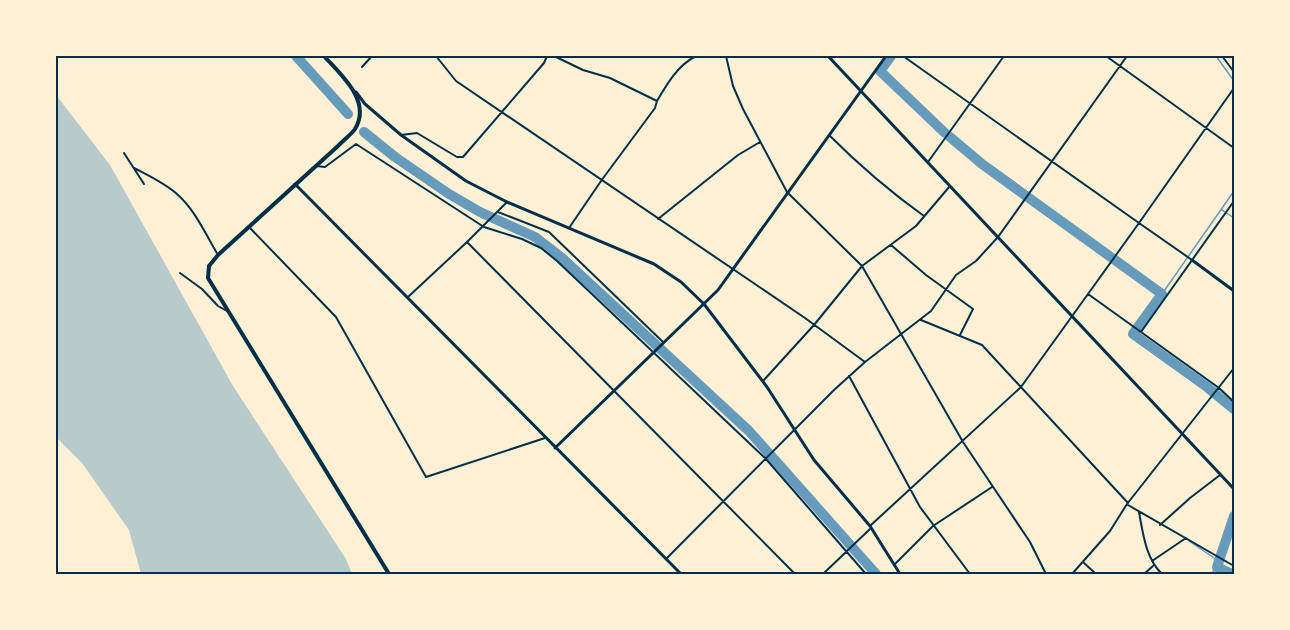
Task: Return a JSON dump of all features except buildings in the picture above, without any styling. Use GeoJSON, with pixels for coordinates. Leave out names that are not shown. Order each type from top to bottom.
{"type":"FeatureCollection","features":[{"type":"Feature","properties":{"kind":"main road"},"geometry":{"type":"LineString","coordinates":[[324,56],[356,92],[360,112],[355,128],[218,255],[209,266],[208,278],[389,574]]}},
{"type":"Feature","properties":{"kind":"street"},"geometry":{"type":"LineString","coordinates":[[362,67],[372,56]]}},
{"type":"Feature","properties":{"kind":"street"},"geometry":{"type":"LineString","coordinates":[[436,56],[456,81],[865,362]]}},
{"type":"Feature","properties":{"kind":"street"},"geometry":{"type":"LineString","coordinates":[[401,135],[417,133],[457,157],[463,157],[544,63],[547,56]]}},
{"type":"Feature","properties":{"kind":"street"},"geometry":{"type":"LineString","coordinates":[[554,56],[583,70],[610,78],[657,101]]}},
{"type":"Feature","properties":{"kind":"street"},"geometry":{"type":"LineString","coordinates":[[569,228],[655,108],[668,81],[684,64],[696,56]]}},
{"type":"Feature","properties":{"kind":"street"},"geometry":{"type":"LineString","coordinates":[[726,56],[734,86],[787,192],[862,266],[963,441],[992,487],[1020,525],[1046,574]]}},
{"type":"Feature","properties":{"kind":"street"},"geometry":{"type":"LineString","coordinates":[[828,56],[1234,489]]}},
{"type":"Feature","properties":{"kind":"street"},"geometry":{"type":"LineString","coordinates":[[555,447],[718,290],[886,56]]}},
{"type":"Feature","properties":{"kind":"street"},"geometry":{"type":"LineString","coordinates":[[903,56],[1234,291]]}},
{"type":"Feature","properties":{"kind":"street"},"geometry":{"type":"LineString","coordinates":[[928,162],[1004,56]]}},
{"type":"Feature","properties":{"kind":"street"},"geometry":{"type":"LineString","coordinates":[[1106,56],[1234,148]]}},
{"type":"Feature","properties":{"kind":"street"},"geometry":{"type":"LineString","coordinates":[[666,559],[721,501],[849,376],[931,312],[956,275],[976,261],[998,237],[1127,56]]}},
{"type":"Feature","properties":{"kind":"street"},"geometry":{"type":"LineString","coordinates":[[1222,56],[1234,72]]}},
{"type":"Feature","properties":{"kind":"street"},"geometry":{"type":"LineString","coordinates":[[823,574],[910,488],[1021,387],[1234,88]]}},
{"type":"Feature","properties":{"kind":"street"},"geometry":{"type":"LineString","coordinates":[[356,92],[365,104],[401,135],[466,181],[507,202],[654,264],[681,282],[704,304],[763,381],[814,460],[870,527],[900,574]]}},
{"type":"Feature","properties":{"kind":"street"},"geometry":{"type":"LineString","coordinates":[[829,135],[879,183],[924,216]]}},
{"type":"Feature","properties":{"kind":"street"},"geometry":{"type":"LineString","coordinates":[[658,219],[738,155],[760,142]]}},
{"type":"Feature","properties":{"kind":"street"},"geometry":{"type":"LineString","coordinates":[[316,166],[325,166],[356,144],[485,225],[541,248],[766,459],[866,574]]}},
{"type":"Feature","properties":{"kind":"street"},"geometry":{"type":"LineString","coordinates":[[124,153],[144,184]]}},
{"type":"Feature","properties":{"kind":"street"},"geometry":{"type":"LineString","coordinates":[[134,168],[161,182],[180,196],[218,255]]}},
{"type":"Feature","properties":{"kind":"street"},"geometry":{"type":"LineString","coordinates":[[295,184],[681,574]]}},
{"type":"Feature","properties":{"kind":"street"},"geometry":{"type":"LineString","coordinates":[[763,381],[814,325],[862,266],[916,226],[950,186]]}},
{"type":"Feature","properties":{"kind":"street"},"geometry":{"type":"LineString","coordinates":[[1141,332],[1234,201]]}},
{"type":"Feature","properties":{"kind":"street"},"geometry":{"type":"LineString","coordinates":[[408,297],[507,202]]}},
{"type":"Feature","properties":{"kind":"street"},"geometry":{"type":"LineString","coordinates":[[497,213],[549,232],[662,343]]}},
{"type":"Feature","properties":{"kind":"street"},"geometry":{"type":"LineString","coordinates":[[249,227],[336,317],[426,477],[545,438]]}},
{"type":"Feature","properties":{"kind":"street"},"geometry":{"type":"LineString","coordinates":[[467,242],[795,574]]}},
{"type":"Feature","properties":{"kind":"street"},"geometry":{"type":"LineString","coordinates":[[891,245],[973,309],[960,335]]}},
{"type":"Feature","properties":{"kind":"street"},"geometry":{"type":"LineString","coordinates":[[180,273],[227,311]]}},
{"type":"Feature","properties":{"kind":"street"},"geometry":{"type":"LineString","coordinates":[[1088,294],[1234,402]]}},
{"type":"Feature","properties":{"kind":"street"},"geometry":{"type":"LineString","coordinates":[[921,320],[982,345],[1128,504],[1160,525],[1234,566]]}},
{"type":"Feature","properties":{"kind":"street"},"geometry":{"type":"LineString","coordinates":[[1072,574],[1110,531],[1128,504],[1234,368]]}},
{"type":"Feature","properties":{"kind":"street"},"geometry":{"type":"LineString","coordinates":[[849,376],[933,526],[970,574]]}},
{"type":"Feature","properties":{"kind":"street"},"geometry":{"type":"LineString","coordinates":[[1160,525],[1220,475]]}},
{"type":"Feature","properties":{"kind":"street"},"geometry":{"type":"LineString","coordinates":[[894,565],[933,526],[992,487]]}},
{"type":"Feature","properties":{"kind":"street"},"geometry":{"type":"LineString","coordinates":[[1139,512],[1153,566],[1162,574]]}},
{"type":"Feature","properties":{"kind":"street"},"geometry":{"type":"LineString","coordinates":[[1152,561],[1186,538]]}},
{"type":"Feature","properties":{"kind":"street"},"geometry":{"type":"LineString","coordinates":[[1084,562],[1096,574]]}},
{"type":"Feature","properties":{"kind":"street"},"geometry":{"type":"LineString","coordinates":[[1144,574],[1153,566]]}},
{"type":"Feature","properties":{"kind":"shaded area"},"geometry":{"type":"Polygon","coordinates":[[[56,95],[110,165],[233,386],[346,559],[352,574],[141,574],[129,530],[82,463],[56,437],[56,95]]]}},
{"type":"Feature","properties":{"kind":"waterway"},"geometry":{"type":"LineString","coordinates":[[296,56],[348,114]]}},
{"type":"Feature","properties":{"kind":"waterway"},"geometry":{"type":"LineString","coordinates":[[891,56],[880,71],[945,133]]}},
{"type":"Feature","properties":{"kind":"waterway"},"geometry":{"type":"LineString","coordinates":[[1216,56],[1234,81]]}},
{"type":"Feature","properties":{"kind":"waterway"},"geometry":{"type":"LineString","coordinates":[[364,132],[395,157],[449,194],[480,212],[535,237],[562,258],[749,431],[876,574]]}},
{"type":"Feature","properties":{"kind":"waterway"},"geometry":{"type":"LineString","coordinates":[[950,137],[982,164],[1162,294],[1133,334],[1234,409]]}},
{"type":"Feature","properties":{"kind":"waterway"},"geometry":{"type":"LineString","coordinates":[[1162,294],[1234,191]]}},
{"type":"Feature","properties":{"kind":"waterway"},"geometry":{"type":"LineString","coordinates":[[1222,210],[1234,218]]}},
{"type":"Feature","properties":{"kind":"waterway"},"geometry":{"type":"LineString","coordinates":[[1232,574],[1217,567],[1234,516]]}},
{"type":"Feature","properties":{"kind":"waterway"},"geometry":{"type":"LineString","coordinates":[[1189,541],[1220,562]]}},
{"type":"Feature","properties":{"kind":"waterway"},"geometry":{"type":"LineString","coordinates":[[1211,574],[1217,567]]}}]}
